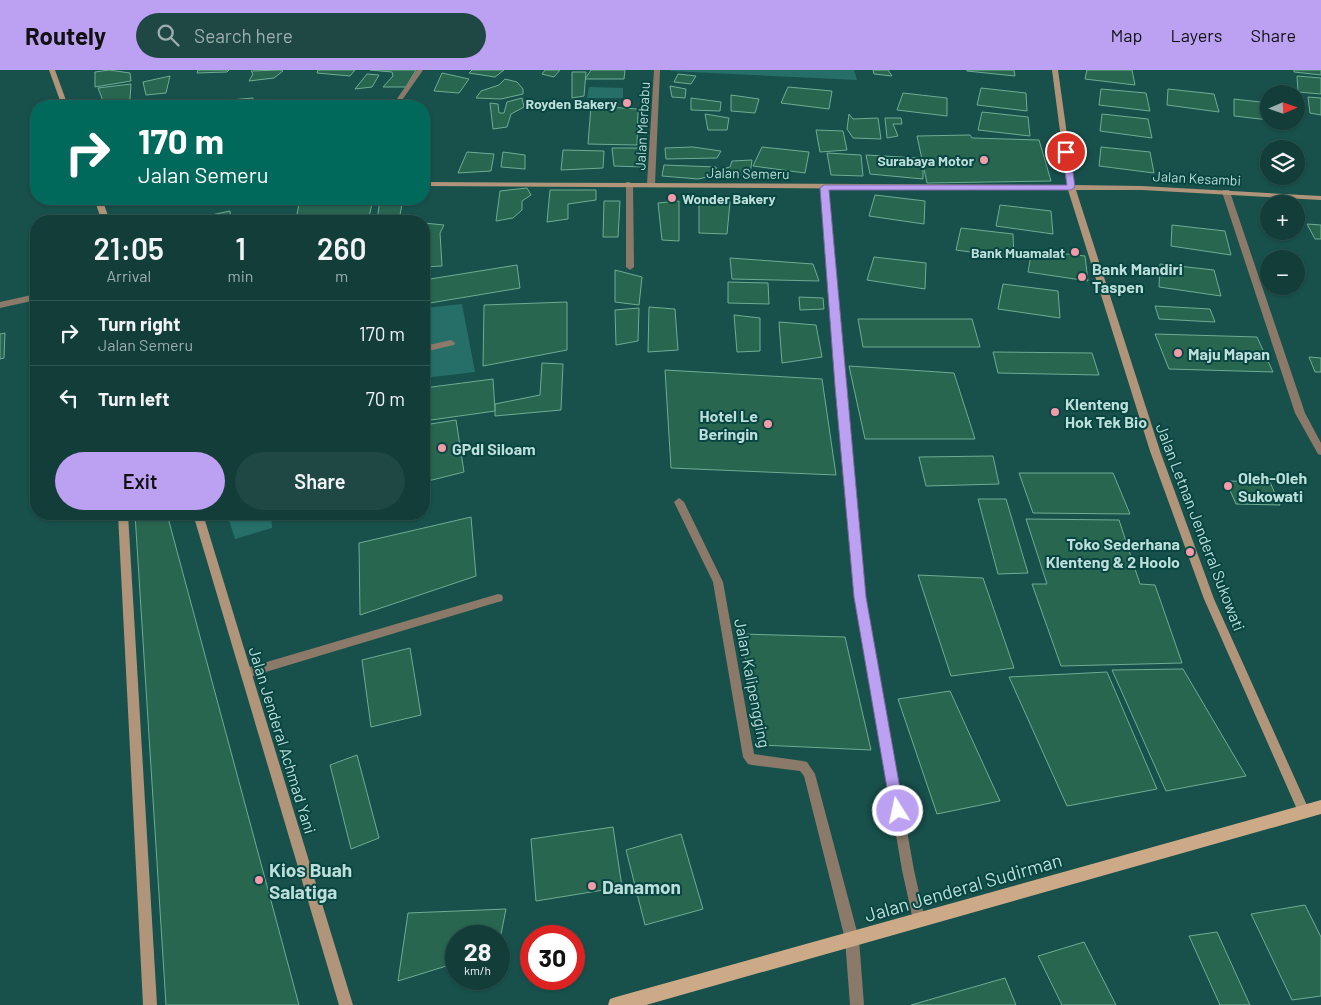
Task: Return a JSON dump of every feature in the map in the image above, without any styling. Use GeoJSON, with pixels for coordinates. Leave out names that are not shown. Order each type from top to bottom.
{"type":"FeatureCollection","features":[{"type":"Feature","properties":{"kind":"main road"},"geometry":{"type":"LineString","coordinates":[[52,70],[63,100]]}},
{"type":"Feature","properties":{"kind":"main road","name":"Jalan Letnan Jenderal Sukowati"},"geometry":{"type":"LineString","coordinates":[[1055,70],[1071,187],[1155,451],[1206,590],[1304,812]]}},
{"type":"Feature","properties":{"kind":"main road","name":"Jalan Semeru"},"geometry":{"type":"LineString","coordinates":[[430,184],[651,184],[824,188],[1071,187]]}},
{"type":"Feature","properties":{"kind":"main road","name":"Jalan Kesambi"},"geometry":{"type":"LineString","coordinates":[[1071,187],[1226,192],[1321,198]]}},
{"type":"Feature","properties":{"kind":"main road"},"geometry":{"type":"LineString","coordinates":[[123,520],[150,1005]]}},
{"type":"Feature","properties":{"kind":"main road","name":"Jalan Jenderal Achmad Yani"},"geometry":{"type":"LineString","coordinates":[[200,520],[346,1005]]}},
{"type":"Feature","properties":{"kind":"main road","name":"Jalan Jenderal Sudirman"},"geometry":{"type":"LineString","coordinates":[[616,1005],[1321,807]]}},
{"type":"Feature","properties":{"kind":"street"},"geometry":{"type":"LineString","coordinates":[[399,100],[420,70]]}},
{"type":"Feature","properties":{"kind":"street","name":"Jalan Merbabu"},"geometry":{"type":"LineString","coordinates":[[651,184],[657,70]]}},
{"type":"Feature","properties":{"kind":"street"},"geometry":{"type":"LineString","coordinates":[[629,184],[630,267]]}},
{"type":"Feature","properties":{"kind":"street"},"geometry":{"type":"LineString","coordinates":[[824,188],[860,597],[908,870],[919,920]]}},
{"type":"Feature","properties":{"kind":"street"},"geometry":{"type":"LineString","coordinates":[[1226,192],[1300,413],[1321,452]]}},
{"type":"Feature","properties":{"kind":"street"},"geometry":{"type":"LineString","coordinates":[[0,305],[30,298]]}},
{"type":"Feature","properties":{"kind":"street"},"geometry":{"type":"LineString","coordinates":[[430,348],[451,343]]}},
{"type":"Feature","properties":{"kind":"street","name":"Jalan Kalipengging"},"geometry":{"type":"LineString","coordinates":[[679,502],[718,582],[747,753],[752,760],[801,765],[807,770],[852,939],[857,1005]]}},
{"type":"Feature","properties":{"kind":"street"},"geometry":{"type":"LineString","coordinates":[[246,672],[498,598]]}},
{"type":"Feature","properties":{"kind":"shaded area"},"geometry":{"type":"Polygon","coordinates":[[[854,70],[857,80],[670,71],[854,70]]]}},
{"type":"Feature","properties":{"kind":"shaded area"},"geometry":{"type":"Polygon","coordinates":[[[589,87],[623,88],[623,98],[587,98],[589,87]]]}},
{"type":"Feature","properties":{"kind":"shaded area"},"geometry":{"type":"Polygon","coordinates":[[[462,304],[475,372],[430,377],[430,307],[462,304]]]}},
{"type":"Feature","properties":{"kind":"shaded area"},"geometry":{"type":"Polygon","coordinates":[[[229,520],[271,520],[272,528],[235,539],[229,520]]]}},
{"type":"Feature","properties":{"kind":"building"},"geometry":{"type":"Polygon","coordinates":[[[109,70],[130,73],[131,81],[95,87],[95,72],[109,70]]]}},
{"type":"Feature","properties":{"kind":"building"},"geometry":{"type":"Polygon","coordinates":[[[198,70],[229,70],[227,72],[197,73],[198,70]]]}},
{"type":"Feature","properties":{"kind":"building"},"geometry":{"type":"Polygon","coordinates":[[[318,70],[355,70],[350,76],[317,73],[318,70]]]}},
{"type":"Feature","properties":{"kind":"building"},"geometry":{"type":"Polygon","coordinates":[[[370,70],[416,70],[406,87],[383,87],[393,76],[392,72],[370,70]]]}},
{"type":"Feature","properties":{"kind":"building"},"geometry":{"type":"Polygon","coordinates":[[[472,70],[504,70],[495,77],[469,73],[472,70]]]}},
{"type":"Feature","properties":{"kind":"building"},"geometry":{"type":"Polygon","coordinates":[[[545,70],[560,70],[554,77],[542,74],[545,70]]]}},
{"type":"Feature","properties":{"kind":"building"},"geometry":{"type":"Polygon","coordinates":[[[591,70],[625,70],[624,79],[585,79],[591,70]]]}},
{"type":"Feature","properties":{"kind":"building"},"geometry":{"type":"Polygon","coordinates":[[[873,70],[888,70],[892,76],[874,74],[873,70]]]}},
{"type":"Feature","properties":{"kind":"building"},"geometry":{"type":"Polygon","coordinates":[[[967,70],[1014,70],[1015,76],[967,71],[967,70]]]}},
{"type":"Feature","properties":{"kind":"building"},"geometry":{"type":"Polygon","coordinates":[[[1087,70],[1132,70],[1135,85],[1085,79],[1087,70]]]}},
{"type":"Feature","properties":{"kind":"building"},"geometry":{"type":"Polygon","coordinates":[[[1294,70],[1321,70],[1321,75],[1294,72],[1294,70]]]}},
{"type":"Feature","properties":{"kind":"building"},"geometry":{"type":"Polygon","coordinates":[[[251,71],[283,71],[274,78],[249,81],[253,74],[251,71]]]}},
{"type":"Feature","properties":{"kind":"building"},"geometry":{"type":"Polygon","coordinates":[[[572,72],[586,72],[584,96],[572,98],[572,72]]]}},
{"type":"Feature","properties":{"kind":"building"},"geometry":{"type":"Polygon","coordinates":[[[442,73],[469,79],[459,93],[434,91],[442,73]]]}},
{"type":"Feature","properties":{"kind":"building"},"geometry":{"type":"Polygon","coordinates":[[[367,74],[379,75],[372,87],[355,89],[367,74]]]}},
{"type":"Feature","properties":{"kind":"building"},"geometry":{"type":"Polygon","coordinates":[[[678,74],[696,76],[691,84],[674,82],[678,74]]]}},
{"type":"Feature","properties":{"kind":"building"},"geometry":{"type":"Polygon","coordinates":[[[170,76],[166,93],[146,95],[143,82],[170,76]]]}},
{"type":"Feature","properties":{"kind":"building"},"geometry":{"type":"Polygon","coordinates":[[[1297,76],[1321,78],[1321,94],[1305,93],[1305,85],[1298,85],[1297,76]]]}},
{"type":"Feature","properties":{"kind":"building"},"geometry":{"type":"Polygon","coordinates":[[[505,79],[517,82],[523,89],[523,94],[501,99],[476,98],[481,91],[499,85],[505,79]]]}},
{"type":"Feature","properties":{"kind":"building"},"geometry":{"type":"Polygon","coordinates":[[[131,84],[130,99],[103,100],[98,88],[131,84]]]}},
{"type":"Feature","properties":{"kind":"building"},"geometry":{"type":"Polygon","coordinates":[[[670,86],[686,89],[685,98],[672,97],[670,86]]]}},
{"type":"Feature","properties":{"kind":"building"},"geometry":{"type":"Polygon","coordinates":[[[788,87],[832,91],[829,109],[781,103],[788,87]]]}},
{"type":"Feature","properties":{"kind":"building"},"geometry":{"type":"Polygon","coordinates":[[[981,88],[1026,93],[1027,111],[977,105],[981,88]]]}},
{"type":"Feature","properties":{"kind":"building"},"geometry":{"type":"Polygon","coordinates":[[[1101,89],[1146,93],[1150,111],[1099,105],[1101,89]]]}},
{"type":"Feature","properties":{"kind":"building"},"geometry":{"type":"Polygon","coordinates":[[[1168,89],[1214,94],[1219,112],[1167,105],[1168,89]]]}},
{"type":"Feature","properties":{"kind":"building"},"geometry":{"type":"Polygon","coordinates":[[[903,93],[947,98],[947,116],[897,110],[903,93]]]}},
{"type":"Feature","properties":{"kind":"building"},"geometry":{"type":"Polygon","coordinates":[[[731,95],[759,99],[755,113],[731,111],[731,95]]]}},
{"type":"Feature","properties":{"kind":"building"},"geometry":{"type":"Polygon","coordinates":[[[1308,97],[1321,98],[1321,115],[1310,113],[1308,97]]]}},
{"type":"Feature","properties":{"kind":"building"},"geometry":{"type":"Polygon","coordinates":[[[253,98],[253,100],[230,100],[253,98]]]}},
{"type":"Feature","properties":{"kind":"building"},"geometry":{"type":"Polygon","coordinates":[[[522,98],[524,107],[511,114],[507,127],[493,129],[490,103],[498,104],[499,113],[504,113],[507,102],[522,98]]]}},
{"type":"Feature","properties":{"kind":"building"},"geometry":{"type":"Polygon","coordinates":[[[691,98],[721,102],[720,111],[691,110],[691,98]]]}},
{"type":"Feature","properties":{"kind":"building"},"geometry":{"type":"Polygon","coordinates":[[[1234,99],[1260,102],[1260,119],[1234,116],[1234,99]]]}},
{"type":"Feature","properties":{"kind":"building"},"geometry":{"type":"Polygon","coordinates":[[[591,106],[638,109],[637,145],[588,144],[591,106]]]}},
{"type":"Feature","properties":{"kind":"building"},"geometry":{"type":"Polygon","coordinates":[[[982,112],[1028,117],[1030,136],[978,130],[982,112]]]}},
{"type":"Feature","properties":{"kind":"building"},"geometry":{"type":"Polygon","coordinates":[[[705,114],[729,118],[727,130],[708,130],[705,114]]]}},
{"type":"Feature","properties":{"kind":"building"},"geometry":{"type":"Polygon","coordinates":[[[849,114],[853,119],[878,118],[881,139],[853,138],[847,129],[849,114]]]}},
{"type":"Feature","properties":{"kind":"building"},"geometry":{"type":"Polygon","coordinates":[[[1102,114],[1148,119],[1152,138],[1100,131],[1102,114]]]}},
{"type":"Feature","properties":{"kind":"building"},"geometry":{"type":"Polygon","coordinates":[[[885,118],[901,118],[902,124],[893,124],[898,136],[887,138],[885,118]]]}},
{"type":"Feature","properties":{"kind":"building"},"geometry":{"type":"Polygon","coordinates":[[[816,130],[843,131],[847,150],[820,152],[816,130]]]}},
{"type":"Feature","properties":{"kind":"building","name":"Surabaya Motor"},"geometry":{"type":"Polygon","coordinates":[[[970,135],[972,138],[1039,140],[1051,181],[927,183],[917,136],[970,135]]]}},
{"type":"Feature","properties":{"kind":"building"},"geometry":{"type":"Polygon","coordinates":[[[693,147],[721,151],[717,158],[666,159],[665,148],[693,147]]]}},
{"type":"Feature","properties":{"kind":"building"},"geometry":{"type":"Polygon","coordinates":[[[762,147],[809,152],[805,173],[753,166],[762,147]]]}},
{"type":"Feature","properties":{"kind":"building"},"geometry":{"type":"Polygon","coordinates":[[[1101,147],[1150,152],[1154,173],[1099,166],[1101,147]]]}},
{"type":"Feature","properties":{"kind":"building"},"geometry":{"type":"Polygon","coordinates":[[[612,148],[647,148],[644,167],[614,166],[612,148]]]}},
{"type":"Feature","properties":{"kind":"building"},"geometry":{"type":"Polygon","coordinates":[[[563,150],[604,151],[603,168],[561,170],[563,150]]]}},
{"type":"Feature","properties":{"kind":"building"},"geometry":{"type":"Polygon","coordinates":[[[467,152],[494,154],[491,171],[458,173],[467,152]]]}},
{"type":"Feature","properties":{"kind":"building"},"geometry":{"type":"Polygon","coordinates":[[[503,152],[525,155],[525,169],[501,167],[503,152]]]}},
{"type":"Feature","properties":{"kind":"building"},"geometry":{"type":"Polygon","coordinates":[[[827,153],[861,155],[863,176],[831,175],[827,153]]]}},
{"type":"Feature","properties":{"kind":"building"},"geometry":{"type":"Polygon","coordinates":[[[866,155],[918,158],[923,170],[923,179],[870,174],[866,155]]]}},
{"type":"Feature","properties":{"kind":"building"},"geometry":{"type":"Polygon","coordinates":[[[752,160],[750,175],[723,175],[722,169],[730,167],[732,161],[752,160]]]}},
{"type":"Feature","properties":{"kind":"building"},"geometry":{"type":"Polygon","coordinates":[[[664,165],[716,167],[717,175],[698,179],[662,176],[664,165]]]}},
{"type":"Feature","properties":{"kind":"building"},"geometry":{"type":"Polygon","coordinates":[[[527,188],[531,195],[522,201],[522,210],[513,218],[496,221],[500,191],[527,188]]]}},
{"type":"Feature","properties":{"kind":"building"},"geometry":{"type":"Polygon","coordinates":[[[550,190],[596,190],[596,200],[568,204],[568,219],[547,222],[550,190]]]}},
{"type":"Feature","properties":{"kind":"building"},"geometry":{"type":"Polygon","coordinates":[[[875,195],[925,201],[924,224],[869,216],[875,195]]]}},
{"type":"Feature","properties":{"kind":"building"},"geometry":{"type":"Polygon","coordinates":[[[604,201],[620,201],[618,237],[603,237],[604,201]]]}},
{"type":"Feature","properties":{"kind":"building"},"geometry":{"type":"Polygon","coordinates":[[[679,201],[679,241],[662,240],[658,203],[679,201]]]}},
{"type":"Feature","properties":{"kind":"building"},"geometry":{"type":"Polygon","coordinates":[[[699,202],[730,202],[727,234],[699,233],[699,202]]]}},
{"type":"Feature","properties":{"kind":"building"},"geometry":{"type":"Polygon","coordinates":[[[299,205],[372,205],[369,215],[297,215],[299,205]]]}},
{"type":"Feature","properties":{"kind":"building"},"geometry":{"type":"Polygon","coordinates":[[[379,205],[402,205],[400,215],[378,215],[379,205]]]}},
{"type":"Feature","properties":{"kind":"building"},"geometry":{"type":"Polygon","coordinates":[[[1000,205],[1051,211],[1053,234],[996,226],[1000,205]]]}},
{"type":"Feature","properties":{"kind":"building"},"geometry":{"type":"Polygon","coordinates":[[[230,211],[230,215],[211,215],[230,211]]]}},
{"type":"Feature","properties":{"kind":"building"},"geometry":{"type":"Polygon","coordinates":[[[430,224],[444,225],[440,233],[442,266],[430,267],[430,224]]]}},
{"type":"Feature","properties":{"kind":"building"},"geometry":{"type":"Polygon","coordinates":[[[1307,224],[1321,225],[1321,239],[1315,239],[1307,224]]]}},
{"type":"Feature","properties":{"kind":"building"},"geometry":{"type":"Polygon","coordinates":[[[1172,225],[1225,231],[1231,255],[1171,246],[1172,225]]]}},
{"type":"Feature","properties":{"kind":"building"},"geometry":{"type":"Polygon","coordinates":[[[961,228],[1013,234],[1014,258],[956,250],[961,228]]]}},
{"type":"Feature","properties":{"kind":"building"},"geometry":{"type":"Polygon","coordinates":[[[1032,250],[1085,256],[1088,281],[1028,272],[1032,250]]]}},
{"type":"Feature","properties":{"kind":"building"},"geometry":{"type":"Polygon","coordinates":[[[874,257],[926,263],[925,289],[867,280],[874,257]]]}},
{"type":"Feature","properties":{"kind":"building"},"geometry":{"type":"Polygon","coordinates":[[[730,258],[813,264],[819,281],[732,279],[730,258]]]}},
{"type":"Feature","properties":{"kind":"building"},"geometry":{"type":"Polygon","coordinates":[[[1160,264],[1214,270],[1221,296],[1159,287],[1160,264]]]}},
{"type":"Feature","properties":{"kind":"building"},"geometry":{"type":"Polygon","coordinates":[[[517,265],[520,288],[430,303],[430,279],[517,265]]]}},
{"type":"Feature","properties":{"kind":"building"},"geometry":{"type":"Polygon","coordinates":[[[615,270],[642,277],[639,305],[615,302],[615,270]]]}},
{"type":"Feature","properties":{"kind":"building"},"geometry":{"type":"Polygon","coordinates":[[[728,282],[768,283],[769,304],[728,303],[728,282]]]}},
{"type":"Feature","properties":{"kind":"building"},"geometry":{"type":"Polygon","coordinates":[[[1003,284],[1058,291],[1060,318],[998,309],[1003,284]]]}},
{"type":"Feature","properties":{"kind":"building"},"geometry":{"type":"Polygon","coordinates":[[[799,297],[823,298],[824,309],[800,310],[799,297]]]}},
{"type":"Feature","properties":{"kind":"building"},"geometry":{"type":"Polygon","coordinates":[[[567,302],[567,350],[483,366],[484,305],[567,302]]]}},
{"type":"Feature","properties":{"kind":"building"},"geometry":{"type":"Polygon","coordinates":[[[1155,306],[1210,309],[1215,322],[1159,319],[1155,306]]]}},
{"type":"Feature","properties":{"kind":"building"},"geometry":{"type":"Polygon","coordinates":[[[649,307],[675,309],[678,350],[648,352],[649,307]]]}},
{"type":"Feature","properties":{"kind":"building"},"geometry":{"type":"Polygon","coordinates":[[[639,308],[638,341],[616,345],[615,310],[639,308]]]}},
{"type":"Feature","properties":{"kind":"building"},"geometry":{"type":"Polygon","coordinates":[[[734,315],[760,318],[760,351],[737,352],[734,315]]]}},
{"type":"Feature","properties":{"kind":"building"},"geometry":{"type":"Polygon","coordinates":[[[858,319],[972,319],[980,347],[863,347],[858,319]]]}},
{"type":"Feature","properties":{"kind":"building"},"geometry":{"type":"Polygon","coordinates":[[[779,322],[816,325],[822,357],[782,363],[779,322]]]}},
{"type":"Feature","properties":{"kind":"building"},"geometry":{"type":"Polygon","coordinates":[[[5,333],[4,358],[0,359],[0,334],[5,333]]]}},
{"type":"Feature","properties":{"kind":"building"},"geometry":{"type":"Polygon","coordinates":[[[1155,334],[1257,337],[1273,372],[1169,369],[1155,334]]]}},
{"type":"Feature","properties":{"kind":"building"},"geometry":{"type":"Polygon","coordinates":[[[993,352],[1092,353],[1099,375],[998,373],[993,352]]]}},
{"type":"Feature","properties":{"kind":"building"},"geometry":{"type":"Polygon","coordinates":[[[1309,357],[1321,358],[1321,372],[1315,372],[1309,357]]]}},
{"type":"Feature","properties":{"kind":"building"},"geometry":{"type":"Polygon","coordinates":[[[542,363],[563,364],[561,410],[495,416],[495,404],[540,395],[542,363]]]}},
{"type":"Feature","properties":{"kind":"building"},"geometry":{"type":"Polygon","coordinates":[[[849,366],[954,373],[975,439],[865,439],[849,366]]]}},
{"type":"Feature","properties":{"kind":"building"},"geometry":{"type":"Polygon","coordinates":[[[665,370],[822,379],[836,475],[671,468],[665,370]]]}},
{"type":"Feature","properties":{"kind":"building"},"geometry":{"type":"Polygon","coordinates":[[[493,379],[495,411],[430,420],[430,387],[493,379]]]}},
{"type":"Feature","properties":{"kind":"building","name":"GPdI Siloam"},"geometry":{"type":"Polygon","coordinates":[[[456,420],[464,472],[430,480],[430,424],[456,420]]]}},
{"type":"Feature","properties":{"kind":"building"},"geometry":{"type":"Polygon","coordinates":[[[993,456],[999,484],[926,486],[919,457],[993,456]]]}},
{"type":"Feature","properties":{"kind":"building"},"geometry":{"type":"Polygon","coordinates":[[[1019,473],[1113,473],[1130,514],[1033,513],[1019,473]]]}},
{"type":"Feature","properties":{"kind":"building"},"geometry":{"type":"Polygon","coordinates":[[[1226,481],[1270,482],[1280,505],[1236,504],[1226,481]]]}},
{"type":"Feature","properties":{"kind":"building"},"geometry":{"type":"Polygon","coordinates":[[[978,499],[1006,499],[1028,573],[998,574],[978,499]]]}},
{"type":"Feature","properties":{"kind":"building"},"geometry":{"type":"Polygon","coordinates":[[[471,517],[476,576],[360,615],[359,543],[471,517]]]}},
{"type":"Feature","properties":{"kind":"building"},"geometry":{"type":"Polygon","coordinates":[[[1026,519],[1119,520],[1140,584],[1155,585],[1182,663],[1061,666],[1032,584],[1047,584],[1026,519]]]}},
{"type":"Feature","properties":{"kind":"building"},"geometry":{"type":"Polygon","coordinates":[[[135,520],[169,520],[299,1005],[166,1005],[135,520]]]}},
{"type":"Feature","properties":{"kind":"building"},"geometry":{"type":"Polygon","coordinates":[[[918,575],[983,578],[1014,668],[951,676],[918,575]]]}},
{"type":"Feature","properties":{"kind":"building"},"geometry":{"type":"Polygon","coordinates":[[[741,634],[845,637],[871,750],[761,745],[741,634]]]}},
{"type":"Feature","properties":{"kind":"building"},"geometry":{"type":"Polygon","coordinates":[[[410,648],[421,715],[371,727],[362,660],[410,648]]]}},
{"type":"Feature","properties":{"kind":"building"},"geometry":{"type":"Polygon","coordinates":[[[1183,669],[1246,776],[1166,791],[1112,670],[1183,669]]]}},
{"type":"Feature","properties":{"kind":"building"},"geometry":{"type":"Polygon","coordinates":[[[1107,672],[1157,789],[1067,806],[1009,677],[1107,672]]]}},
{"type":"Feature","properties":{"kind":"building"},"geometry":{"type":"Polygon","coordinates":[[[950,691],[1000,801],[937,814],[898,699],[950,691]]]}},
{"type":"Feature","properties":{"kind":"building"},"geometry":{"type":"Polygon","coordinates":[[[357,755],[379,838],[351,849],[330,765],[357,755]]]}},
{"type":"Feature","properties":{"kind":"building"},"geometry":{"type":"Polygon","coordinates":[[[613,827],[622,887],[536,901],[531,839],[613,827]]]}},
{"type":"Feature","properties":{"kind":"building"},"geometry":{"type":"Polygon","coordinates":[[[681,834],[703,909],[645,925],[626,850],[681,834]]]}},
{"type":"Feature","properties":{"kind":"building"},"geometry":{"type":"Polygon","coordinates":[[[1305,905],[1321,937],[1321,996],[1292,1000],[1251,914],[1305,905]]]}},
{"type":"Feature","properties":{"kind":"building"},"geometry":{"type":"Polygon","coordinates":[[[506,909],[503,925],[445,925],[445,966],[398,981],[408,913],[506,909]]]}},
{"type":"Feature","properties":{"kind":"building"},"geometry":{"type":"Polygon","coordinates":[[[1217,932],[1250,1005],[1220,1005],[1189,936],[1217,932]]]}},
{"type":"Feature","properties":{"kind":"building"},"geometry":{"type":"Polygon","coordinates":[[[1084,942],[1116,1005],[1062,1005],[1038,956],[1084,942]]]}},
{"type":"Feature","properties":{"kind":"building"},"geometry":{"type":"Polygon","coordinates":[[[1005,978],[1016,1005],[911,1005],[1005,978]]]}},
{"type":"Feature","properties":{"kind":"place","name":"Royden Bakery"},"geometry":{"type":"Point","coordinates":[627,103]}},
{"type":"Feature","properties":{"kind":"place","name":"Surabaya Motor"},"geometry":{"type":"Point","coordinates":[984,160]}},
{"type":"Feature","properties":{"kind":"place","name":"Wonder Bakery"},"geometry":{"type":"Point","coordinates":[672,198]}},
{"type":"Feature","properties":{"kind":"place","name":"Bank Muamalat"},"geometry":{"type":"Point","coordinates":[1075,252]}},
{"type":"Feature","properties":{"kind":"place","name":"Bank Mandiri Taspen"},"geometry":{"type":"Point","coordinates":[1082,277]}},
{"type":"Feature","properties":{"kind":"place","name":"Maju Mapan"},"geometry":{"type":"Point","coordinates":[1178,353]}},
{"type":"Feature","properties":{"kind":"place","name":"Klenteng Hok Tek Bio"},"geometry":{"type":"Point","coordinates":[1055,412]}},
{"type":"Feature","properties":{"kind":"place","name":"Hotel Le Beringin"},"geometry":{"type":"Point","coordinates":[768,424]}},
{"type":"Feature","properties":{"kind":"place","name":"GPdI Siloam"},"geometry":{"type":"Point","coordinates":[442,448]}},
{"type":"Feature","properties":{"kind":"place","name":"Oleh-Oleh Sukowati"},"geometry":{"type":"Point","coordinates":[1228,486]}},
{"type":"Feature","properties":{"kind":"place","name":"Toko Sederhana Klenteng & 2 Hoolo"},"geometry":{"type":"Point","coordinates":[1190,552]}},
{"type":"Feature","properties":{"kind":"place","name":"Kios Buah Salatiga"},"geometry":{"type":"Point","coordinates":[259,880]}},
{"type":"Feature","properties":{"kind":"place","name":"Danamon"},"geometry":{"type":"Point","coordinates":[592,886]}},
{"type":"Feature","properties":{"kind":"route"},"geometry":{"type":"LineString","coordinates":[[898,811],[860,597],[824,188],[1071,187],[1066,152]]}}]}
